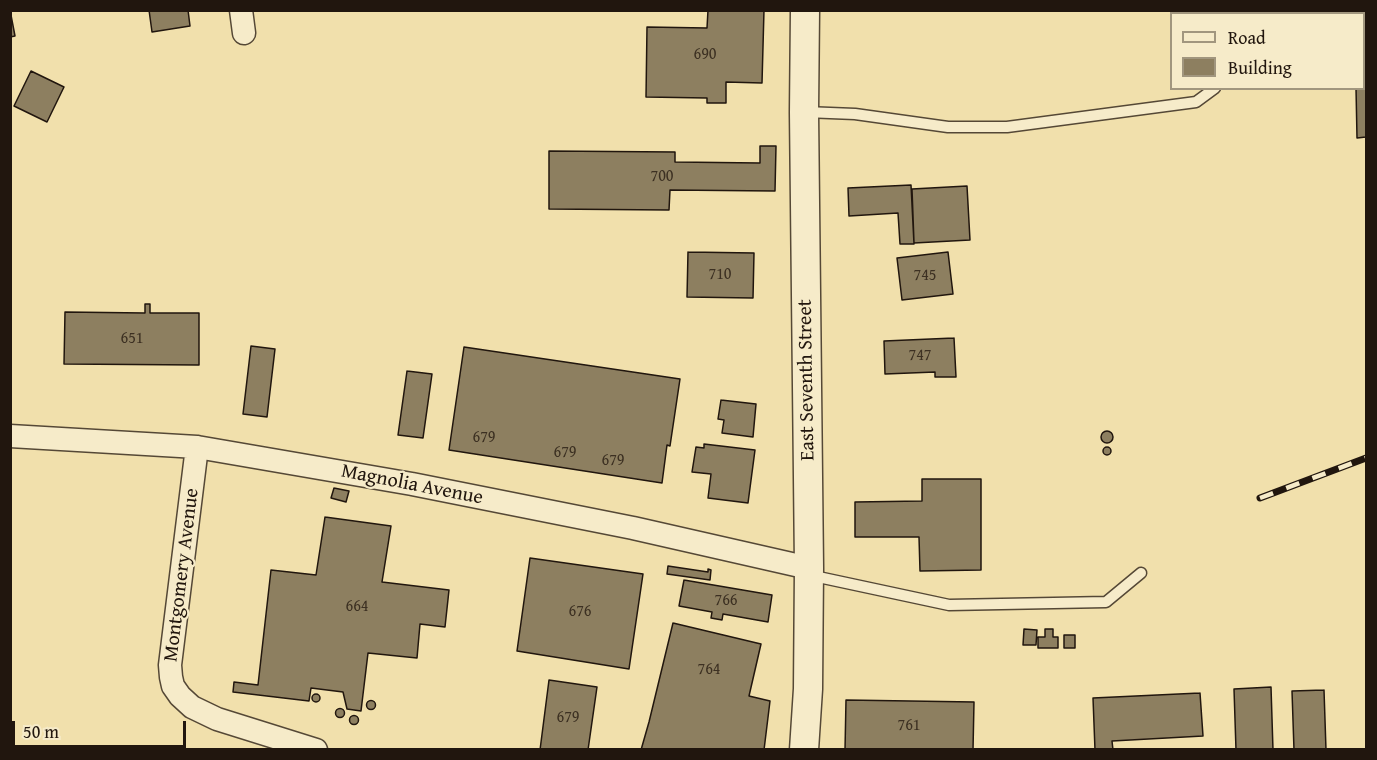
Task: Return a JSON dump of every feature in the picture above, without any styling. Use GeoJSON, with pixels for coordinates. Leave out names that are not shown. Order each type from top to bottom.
{"type":"FeatureCollection","features":[{"type":"Feature","properties":{"kind":"street","name":"East Seventh Street"},"geometry":{"type":"LineString","coordinates":[[804,750],[808,689],[809,572],[804,112],[806,10]]}},
{"type":"Feature","properties":{"kind":"street","name":"Magnolia Avenue"},"geometry":{"type":"LineString","coordinates":[[10,436],[197,447],[424,487],[633,528],[809,572]]}},
{"type":"Feature","properties":{"kind":"street","name":"Montgomery Avenue"},"geometry":{"type":"LineString","coordinates":[[197,447],[170,665],[173,686],[192,707],[217,719],[316,750]]}},
{"type":"Feature","properties":{"kind":"lane"},"geometry":{"type":"LineString","coordinates":[[804,112],[855,114],[948,128],[1008,127],[1196,102],[1212,90]]}},
{"type":"Feature","properties":{"kind":"lane"},"geometry":{"type":"LineString","coordinates":[[809,572],[949,605],[1106,602],[1141,573]]}},
{"type":"Feature","properties":{"kind":"building"},"geometry":{"type":"Polygon","coordinates":[[[10,10],[15,36],[10,37],[10,10]]]}},
{"type":"Feature","properties":{"kind":"building"},"geometry":{"type":"Polygon","coordinates":[[[149,10],[188,10],[190,26],[152,32],[149,10]]]}},
{"type":"Feature","properties":{"kind":"building"},"geometry":{"type":"Polygon","coordinates":[[[708,10],[764,10],[762,83],[726,82],[726,103],[707,103],[707,98],[646,97],[647,27],[707,28],[708,10]]]}},
{"type":"Feature","properties":{"kind":"building"},"geometry":{"type":"Polygon","coordinates":[[[1272,10],[1337,10],[1338,12],[1272,12],[1272,10]]]}},
{"type":"Feature","properties":{"kind":"building"},"geometry":{"type":"Polygon","coordinates":[[[1355,10],[1366,10],[1366,137],[1357,138],[1356,90],[1365,90],[1365,12],[1355,12],[1355,10]]]}},
{"type":"Feature","properties":{"kind":"building"},"geometry":{"type":"Polygon","coordinates":[[[31,71],[64,87],[47,122],[14,106],[31,71]]]}},
{"type":"Feature","properties":{"kind":"building"},"geometry":{"type":"Polygon","coordinates":[[[760,146],[776,146],[775,191],[670,190],[669,210],[549,209],[549,151],[675,152],[675,162],[760,163],[760,146]]]}},
{"type":"Feature","properties":{"kind":"building"},"geometry":{"type":"Polygon","coordinates":[[[911,185],[914,244],[900,244],[898,213],[849,216],[848,188],[911,185]]]}},
{"type":"Feature","properties":{"kind":"building"},"geometry":{"type":"Polygon","coordinates":[[[967,186],[970,240],[914,243],[912,189],[967,186]]]}},
{"type":"Feature","properties":{"kind":"building"},"geometry":{"type":"Polygon","coordinates":[[[688,252],[754,253],[753,298],[687,297],[688,252]]]}},
{"type":"Feature","properties":{"kind":"building"},"geometry":{"type":"Polygon","coordinates":[[[948,252],[953,294],[902,300],[897,258],[948,252]]]}},
{"type":"Feature","properties":{"kind":"building"},"geometry":{"type":"Polygon","coordinates":[[[145,304],[150,304],[150,313],[199,313],[199,365],[64,364],[65,312],[145,313],[145,304]]]}},
{"type":"Feature","properties":{"kind":"building"},"geometry":{"type":"Polygon","coordinates":[[[954,338],[956,377],[935,377],[935,372],[885,374],[884,341],[954,338]]]}},
{"type":"Feature","properties":{"kind":"building"},"geometry":{"type":"Polygon","coordinates":[[[251,346],[275,349],[267,417],[243,414],[251,346]]]}},
{"type":"Feature","properties":{"kind":"building"},"geometry":{"type":"Polygon","coordinates":[[[464,347],[680,379],[662,483],[449,450],[464,347]]]}},
{"type":"Feature","properties":{"kind":"building"},"geometry":{"type":"Polygon","coordinates":[[[407,371],[432,374],[423,438],[398,435],[407,371]]]}},
{"type":"Feature","properties":{"kind":"building"},"geometry":{"type":"Polygon","coordinates":[[[721,400],[756,404],[753,437],[722,433],[724,420],[718,419],[721,400]]]}},
{"type":"Feature","properties":{"kind":"building"},"geometry":{"type":"Polygon","coordinates":[[[1107,431],[1113,437],[1107,443],[1101,437],[1107,431]]]}},
{"type":"Feature","properties":{"kind":"building"},"geometry":{"type":"Polygon","coordinates":[[[704,444],[755,450],[748,503],[708,498],[711,474],[692,472],[696,447],[704,448],[704,444]]]}},
{"type":"Feature","properties":{"kind":"building"},"geometry":{"type":"Polygon","coordinates":[[[1107,447],[1111,451],[1107,455],[1103,451],[1107,447]]]}},
{"type":"Feature","properties":{"kind":"building"},"geometry":{"type":"Polygon","coordinates":[[[922,479],[981,479],[981,570],[920,571],[919,537],[855,537],[855,502],[922,501],[922,479]]]}},
{"type":"Feature","properties":{"kind":"building"},"geometry":{"type":"Polygon","coordinates":[[[334,488],[349,491],[346,502],[331,498],[334,488]]]}},
{"type":"Feature","properties":{"kind":"building"},"geometry":{"type":"Polygon","coordinates":[[[325,517],[391,526],[382,582],[449,590],[445,627],[420,624],[417,658],[368,653],[361,711],[347,709],[343,692],[311,688],[309,701],[233,692],[234,682],[258,685],[271,570],[316,575],[325,517]]]}},
{"type":"Feature","properties":{"kind":"building"},"geometry":{"type":"Polygon","coordinates":[[[530,558],[643,574],[629,669],[517,651],[530,558]]]}},
{"type":"Feature","properties":{"kind":"building"},"geometry":{"type":"Polygon","coordinates":[[[668,566],[708,572],[708,569],[711,570],[710,580],[667,574],[668,566]]]}},
{"type":"Feature","properties":{"kind":"building"},"geometry":{"type":"Polygon","coordinates":[[[684,580],[772,595],[768,622],[723,614],[722,620],[711,618],[712,612],[679,606],[684,580]]]}},
{"type":"Feature","properties":{"kind":"building"},"geometry":{"type":"Polygon","coordinates":[[[673,623],[761,644],[749,696],[770,701],[764,750],[641,750],[673,623]]]}},
{"type":"Feature","properties":{"kind":"building"},"geometry":{"type":"Polygon","coordinates":[[[1024,629],[1037,630],[1036,645],[1023,645],[1024,629]]]}},
{"type":"Feature","properties":{"kind":"building"},"geometry":{"type":"Polygon","coordinates":[[[1045,629],[1053,629],[1053,637],[1058,637],[1058,648],[1038,648],[1038,637],[1045,637],[1045,629]]]}},
{"type":"Feature","properties":{"kind":"building"},"geometry":{"type":"Polygon","coordinates":[[[1064,635],[1075,635],[1075,648],[1064,648],[1064,635]]]}},
{"type":"Feature","properties":{"kind":"building"},"geometry":{"type":"Polygon","coordinates":[[[549,680],[597,687],[588,750],[540,750],[549,680]]]}},
{"type":"Feature","properties":{"kind":"building"},"geometry":{"type":"Polygon","coordinates":[[[1271,687],[1273,750],[1236,750],[1234,689],[1271,687]]]}},
{"type":"Feature","properties":{"kind":"building"},"geometry":{"type":"Polygon","coordinates":[[[1324,690],[1326,750],[1294,750],[1292,691],[1324,690]]]}},
{"type":"Feature","properties":{"kind":"building"},"geometry":{"type":"Polygon","coordinates":[[[1200,693],[1203,736],[1112,741],[1113,750],[1095,750],[1093,698],[1200,693]]]}},
{"type":"Feature","properties":{"kind":"building"},"geometry":{"type":"Polygon","coordinates":[[[316,694],[320,698],[316,702],[312,698],[316,694]]]}},
{"type":"Feature","properties":{"kind":"building"},"geometry":{"type":"Polygon","coordinates":[[[371,700],[376,705],[371,710],[366,705],[371,700]]]}},
{"type":"Feature","properties":{"kind":"building"},"geometry":{"type":"Polygon","coordinates":[[[846,700],[974,702],[973,750],[845,750],[846,700]]]}},
{"type":"Feature","properties":{"kind":"building"},"geometry":{"type":"Polygon","coordinates":[[[340,709],[344,713],[340,717],[336,713],[340,709]]]}},
{"type":"Feature","properties":{"kind":"building"},"geometry":{"type":"Polygon","coordinates":[[[354,716],[358,720],[354,724],[350,720],[354,716]]]}},
{"type":"Feature","properties":{"kind":"railway"},"geometry":{"type":"LineString","coordinates":[[1260,498],[1366,458]]}}]}
